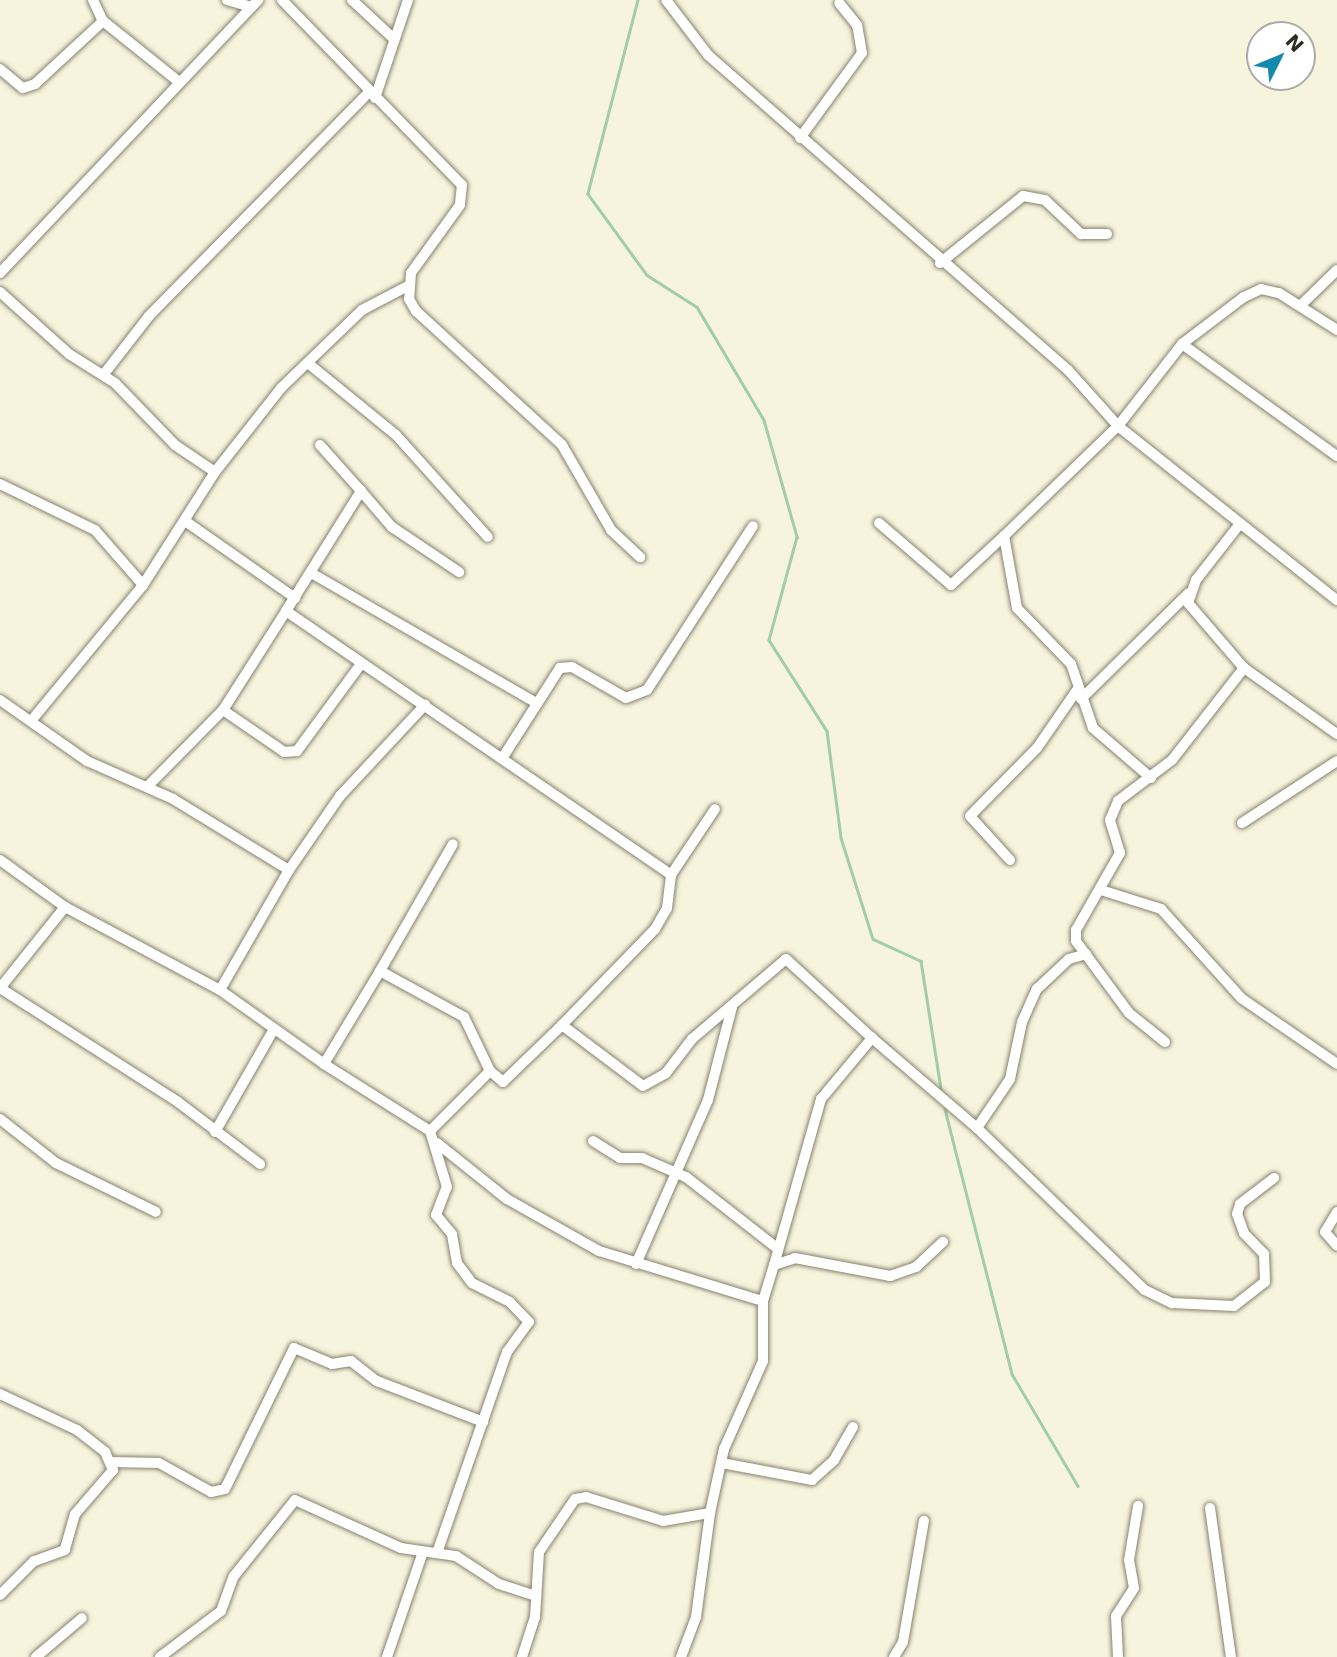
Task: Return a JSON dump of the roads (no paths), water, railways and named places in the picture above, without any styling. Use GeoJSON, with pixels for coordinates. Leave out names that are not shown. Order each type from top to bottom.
{"type":"FeatureCollection","features":[{"type":"Feature","properties":{"kind":"street"},"geometry":{"type":"LineString","coordinates":[[93,0],[103,22],[178,81]]}},
{"type":"Feature","properties":{"kind":"street"},"geometry":{"type":"LineString","coordinates":[[227,0],[255,4]]}},
{"type":"Feature","properties":{"kind":"street"},"geometry":{"type":"LineString","coordinates":[[31,721],[143,585],[188,523],[215,472],[281,388],[362,310],[408,286],[465,195],[453,173],[372,95],[282,0]]}},
{"type":"Feature","properties":{"kind":"street"},"geometry":{"type":"LineString","coordinates":[[352,0],[393,38]]}},
{"type":"Feature","properties":{"kind":"street"},"geometry":{"type":"LineString","coordinates":[[104,374],[149,316],[372,95],[408,0]]}},
{"type":"Feature","properties":{"kind":"street"},"geometry":{"type":"LineString","coordinates":[[666,0],[708,55],[940,263],[1068,370],[1118,426],[1239,525],[1337,600]]}},
{"type":"Feature","properties":{"kind":"street"},"geometry":{"type":"LineString","coordinates":[[800,138],[862,53],[857,25],[839,3]]}},
{"type":"Feature","properties":{"kind":"street"},"geometry":{"type":"LineString","coordinates":[[0,273],[61,215],[178,81],[255,4]]}},
{"type":"Feature","properties":{"kind":"street"},"geometry":{"type":"LineString","coordinates":[[0,69],[23,88],[35,83],[103,22]]}},
{"type":"Feature","properties":{"kind":"street"},"geometry":{"type":"LineString","coordinates":[[940,263],[1023,196],[1045,200],[1081,234],[1107,234]]}},
{"type":"Feature","properties":{"kind":"street"},"geometry":{"type":"LineString","coordinates":[[1301,305],[1337,270]]}},
{"type":"Feature","properties":{"kind":"street"},"geometry":{"type":"LineString","coordinates":[[408,286],[416,311],[562,445],[611,530],[640,557]]}},
{"type":"Feature","properties":{"kind":"street"},"geometry":{"type":"LineString","coordinates":[[879,523],[951,585],[1118,426],[1182,344],[1254,292],[1269,290],[1301,305],[1337,330]]}},
{"type":"Feature","properties":{"kind":"street"},"geometry":{"type":"LineString","coordinates":[[0,292],[69,354],[104,374],[175,445],[215,472]]}},
{"type":"Feature","properties":{"kind":"street"},"geometry":{"type":"LineString","coordinates":[[1182,344],[1337,456]]}},
{"type":"Feature","properties":{"kind":"street"},"geometry":{"type":"LineString","coordinates":[[309,363],[396,435],[488,537]]}},
{"type":"Feature","properties":{"kind":"street"},"geometry":{"type":"LineString","coordinates":[[320,445],[392,527],[459,572]]}},
{"type":"Feature","properties":{"kind":"street"},"geometry":{"type":"LineString","coordinates":[[0,484],[95,530],[143,585]]}},
{"type":"Feature","properties":{"kind":"street"},"geometry":{"type":"LineString","coordinates":[[148,786],[223,710],[313,574],[325,542],[361,491]]}},
{"type":"Feature","properties":{"kind":"street"},"geometry":{"type":"LineString","coordinates":[[188,523],[295,598]]}},
{"type":"Feature","properties":{"kind":"street"},"geometry":{"type":"LineString","coordinates":[[1010,860],[970,816],[1037,748],[1079,695],[1189,593],[1239,525]]}},
{"type":"Feature","properties":{"kind":"street"},"geometry":{"type":"LineString","coordinates":[[503,757],[535,702],[566,666],[626,698],[647,690],[753,527]]}},
{"type":"Feature","properties":{"kind":"street"},"geometry":{"type":"LineString","coordinates":[[1004,536],[1017,608],[1072,664],[1079,695],[1093,728],[1151,778]]}},
{"type":"Feature","properties":{"kind":"street"},"geometry":{"type":"LineString","coordinates":[[313,574],[535,702]]}},
{"type":"Feature","properties":{"kind":"street"},"geometry":{"type":"LineString","coordinates":[[1189,593],[1199,618],[1244,668],[1337,734]]}},
{"type":"Feature","properties":{"kind":"street"},"geometry":{"type":"LineString","coordinates":[[286,611],[671,874]]}},
{"type":"Feature","properties":{"kind":"street"},"geometry":{"type":"LineString","coordinates":[[223,710],[284,752],[297,751],[361,664]]}},
{"type":"Feature","properties":{"kind":"street"},"geometry":{"type":"LineString","coordinates":[[1165,1042],[1129,1013],[1086,954],[1076,930],[1104,891],[1122,848],[1110,824],[1113,812],[1124,795],[1151,778],[1199,729],[1244,668]]}},
{"type":"Feature","properties":{"kind":"street"},"geometry":{"type":"LineString","coordinates":[[0,700],[87,761],[148,786],[289,870]]}},
{"type":"Feature","properties":{"kind":"street"},"geometry":{"type":"LineString","coordinates":[[220,990],[289,870],[340,796],[425,705]]}},
{"type":"Feature","properties":{"kind":"street"},"geometry":{"type":"LineString","coordinates":[[1242,823],[1337,761]]}},
{"type":"Feature","properties":{"kind":"street"},"geometry":{"type":"LineString","coordinates":[[380,971],[464,1017],[490,1071],[510,1081],[655,929],[667,908],[671,874],[715,808]]}},
{"type":"Feature","properties":{"kind":"street"},"geometry":{"type":"LineString","coordinates":[[324,1064],[453,844]]}},
{"type":"Feature","properties":{"kind":"street"},"geometry":{"type":"LineString","coordinates":[[0,860],[65,907],[220,990],[324,1064],[430,1131],[436,1143],[447,1187],[436,1215],[452,1234],[457,1263],[476,1287],[510,1302],[529,1322],[509,1348],[438,1550]]}},
{"type":"Feature","properties":{"kind":"street"},"geometry":{"type":"LineString","coordinates":[[1104,891],[1161,909],[1241,998],[1337,1064]]}},
{"type":"Feature","properties":{"kind":"street"},"geometry":{"type":"LineString","coordinates":[[65,907],[0,988],[260,1164]]}},
{"type":"Feature","properties":{"kind":"street"},"geometry":{"type":"LineString","coordinates":[[977,1128],[1010,1079],[1021,1022],[1037,989],[1069,959],[1086,954]]}},
{"type":"Feature","properties":{"kind":"street"},"geometry":{"type":"LineString","coordinates":[[562,1025],[648,1085],[732,1007],[775,962],[786,959],[872,1038],[977,1128],[1145,1290],[1172,1303],[1234,1306],[1265,1282],[1264,1254],[1244,1233],[1237,1214],[1249,1195],[1274,1178]]}},
{"type":"Feature","properties":{"kind":"street"},"geometry":{"type":"LineString","coordinates":[[636,1264],[708,1100],[732,1007]]}},
{"type":"Feature","properties":{"kind":"street"},"geometry":{"type":"LineString","coordinates":[[215,1132],[274,1029]]}},
{"type":"Feature","properties":{"kind":"street"},"geometry":{"type":"LineString","coordinates":[[681,1657],[696,1617],[710,1513],[722,1463],[763,1361],[763,1301],[821,1099],[872,1038]]}},
{"type":"Feature","properties":{"kind":"street"},"geometry":{"type":"LineString","coordinates":[[430,1131],[490,1071]]}},
{"type":"Feature","properties":{"kind":"street"},"geometry":{"type":"LineString","coordinates":[[0,1119],[56,1163],[156,1212]]}},
{"type":"Feature","properties":{"kind":"street"},"geometry":{"type":"LineString","coordinates":[[593,1141],[620,1158],[642,1158],[678,1173],[778,1249]]}},
{"type":"Feature","properties":{"kind":"street"},"geometry":{"type":"LineString","coordinates":[[436,1143],[507,1199],[598,1251],[763,1301]]}},
{"type":"Feature","properties":{"kind":"street"},"geometry":{"type":"LineString","coordinates":[[1337,1212],[1325,1232],[1337,1246]]}},
{"type":"Feature","properties":{"kind":"street"},"geometry":{"type":"LineString","coordinates":[[774,1265],[794,1258],[890,1276],[916,1267],[943,1242]]}},
{"type":"Feature","properties":{"kind":"street"},"geometry":{"type":"LineString","coordinates":[[0,1394],[76,1430],[111,1461],[159,1463],[211,1492],[225,1489],[294,1348],[332,1364],[351,1361],[377,1381],[483,1422]]}},
{"type":"Feature","properties":{"kind":"street"},"geometry":{"type":"LineString","coordinates":[[722,1463],[812,1480],[834,1460],[853,1427]]}},
{"type":"Feature","properties":{"kind":"street"},"geometry":{"type":"LineString","coordinates":[[0,1595],[34,1561],[65,1550],[75,1514],[110,1478],[111,1461]]}},
{"type":"Feature","properties":{"kind":"street"},"geometry":{"type":"LineString","coordinates":[[522,1657],[536,1597],[544,1539],[580,1497],[663,1521],[710,1513]]}},
{"type":"Feature","properties":{"kind":"street"},"geometry":{"type":"LineString","coordinates":[[160,1657],[221,1611],[233,1576],[295,1500],[423,1552],[438,1550],[536,1597]]}},
{"type":"Feature","properties":{"kind":"street"},"geometry":{"type":"LineString","coordinates":[[1118,1657],[1116,1616],[1135,1588],[1129,1560],[1138,1506]]}},
{"type":"Feature","properties":{"kind":"street"},"geometry":{"type":"LineString","coordinates":[[1210,1508],[1231,1657]]}},
{"type":"Feature","properties":{"kind":"street"},"geometry":{"type":"LineString","coordinates":[[894,1657],[902,1642],[924,1521]]}},
{"type":"Feature","properties":{"kind":"street"},"geometry":{"type":"LineString","coordinates":[[387,1657],[423,1552]]}},
{"type":"Feature","properties":{"kind":"street"},"geometry":{"type":"LineString","coordinates":[[36,1657],[82,1618]]}},
{"type":"Feature","properties":{"kind":"waterway"},"geometry":{"type":"LineString","coordinates":[[638,0],[588,194],[647,275],[697,307],[764,420],[797,537],[769,640],[827,731],[841,838],[873,939],[921,961],[941,1088]]}},
{"type":"Feature","properties":{"kind":"waterway"},"geometry":{"type":"LineString","coordinates":[[945,1109],[1012,1374],[1078,1486]]}}]}
